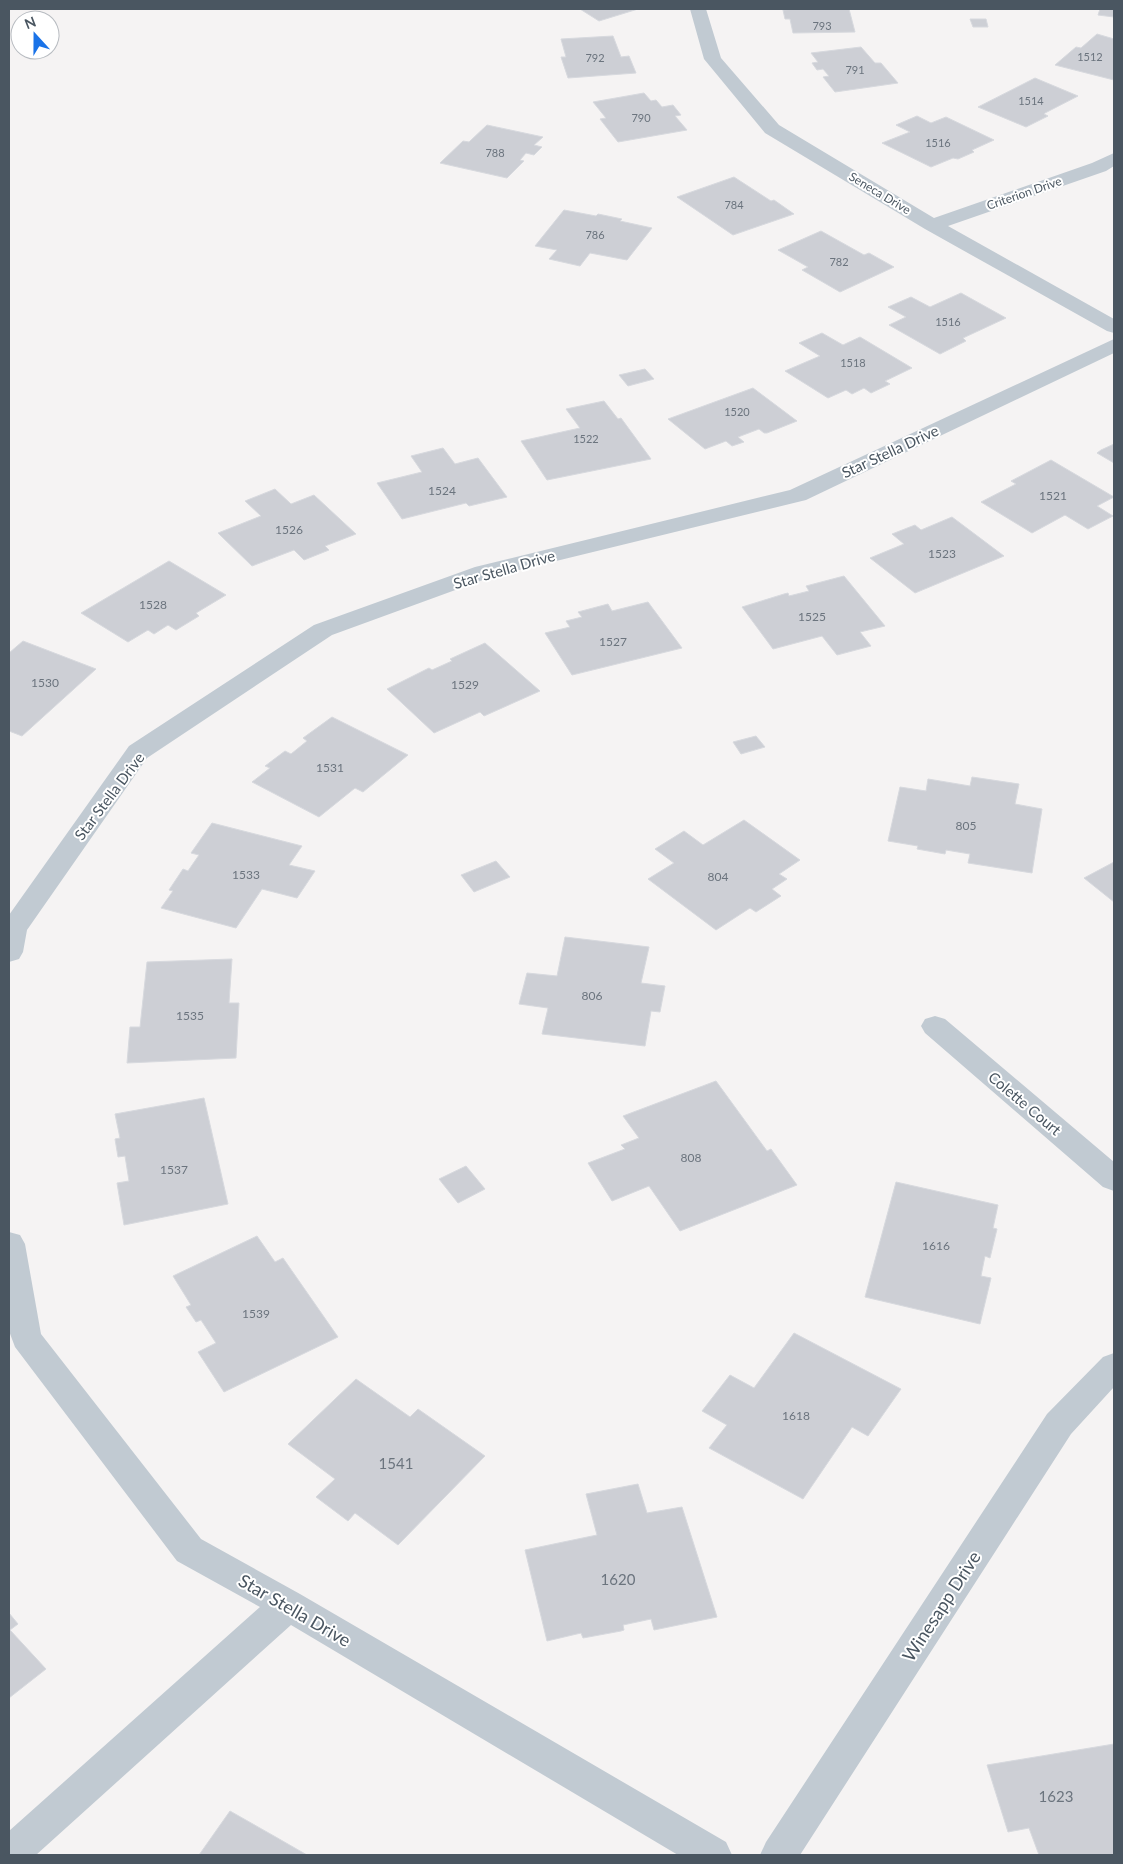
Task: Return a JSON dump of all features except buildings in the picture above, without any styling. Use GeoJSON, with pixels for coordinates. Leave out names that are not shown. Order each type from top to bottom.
{"type":"FeatureCollection","features":[{"type":"Feature","properties":{"kind":"street","name":"Seneca Drive"},"geometry":{"type":"LineString","coordinates":[[698,9],[713,58],[772,129],[932,225],[1114,327]]}},
{"type":"Feature","properties":{"kind":"street","name":"Criterion Drive"},"geometry":{"type":"LineString","coordinates":[[932,225],[1099,167],[1114,159]]}},
{"type":"Feature","properties":{"kind":"street","name":"Star Stella Drive"},"geometry":{"type":"LineString","coordinates":[[9,952],[13,929],[138,752],[323,630],[483,572],[798,495],[1114,345]]}},
{"type":"Feature","properties":{"kind":"street","name":"Colette Court"},"geometry":{"type":"LineString","coordinates":[[935,1026],[1114,1179]]}},
{"type":"Feature","properties":{"kind":"street","name":"Star Stella Drive"},"geometry":{"type":"LineString","coordinates":[[9,1244],[26,1338],[189,1550],[288,1605],[713,1855]]}},
{"type":"Feature","properties":{"kind":"street","name":"Winesapp Drive"},"geometry":{"type":"LineString","coordinates":[[779,1855],[1058,1424],[1114,1366]]}},
{"type":"Feature","properties":{"kind":"street"},"geometry":{"type":"LineString","coordinates":[[9,1855],[288,1605]]}}]}
